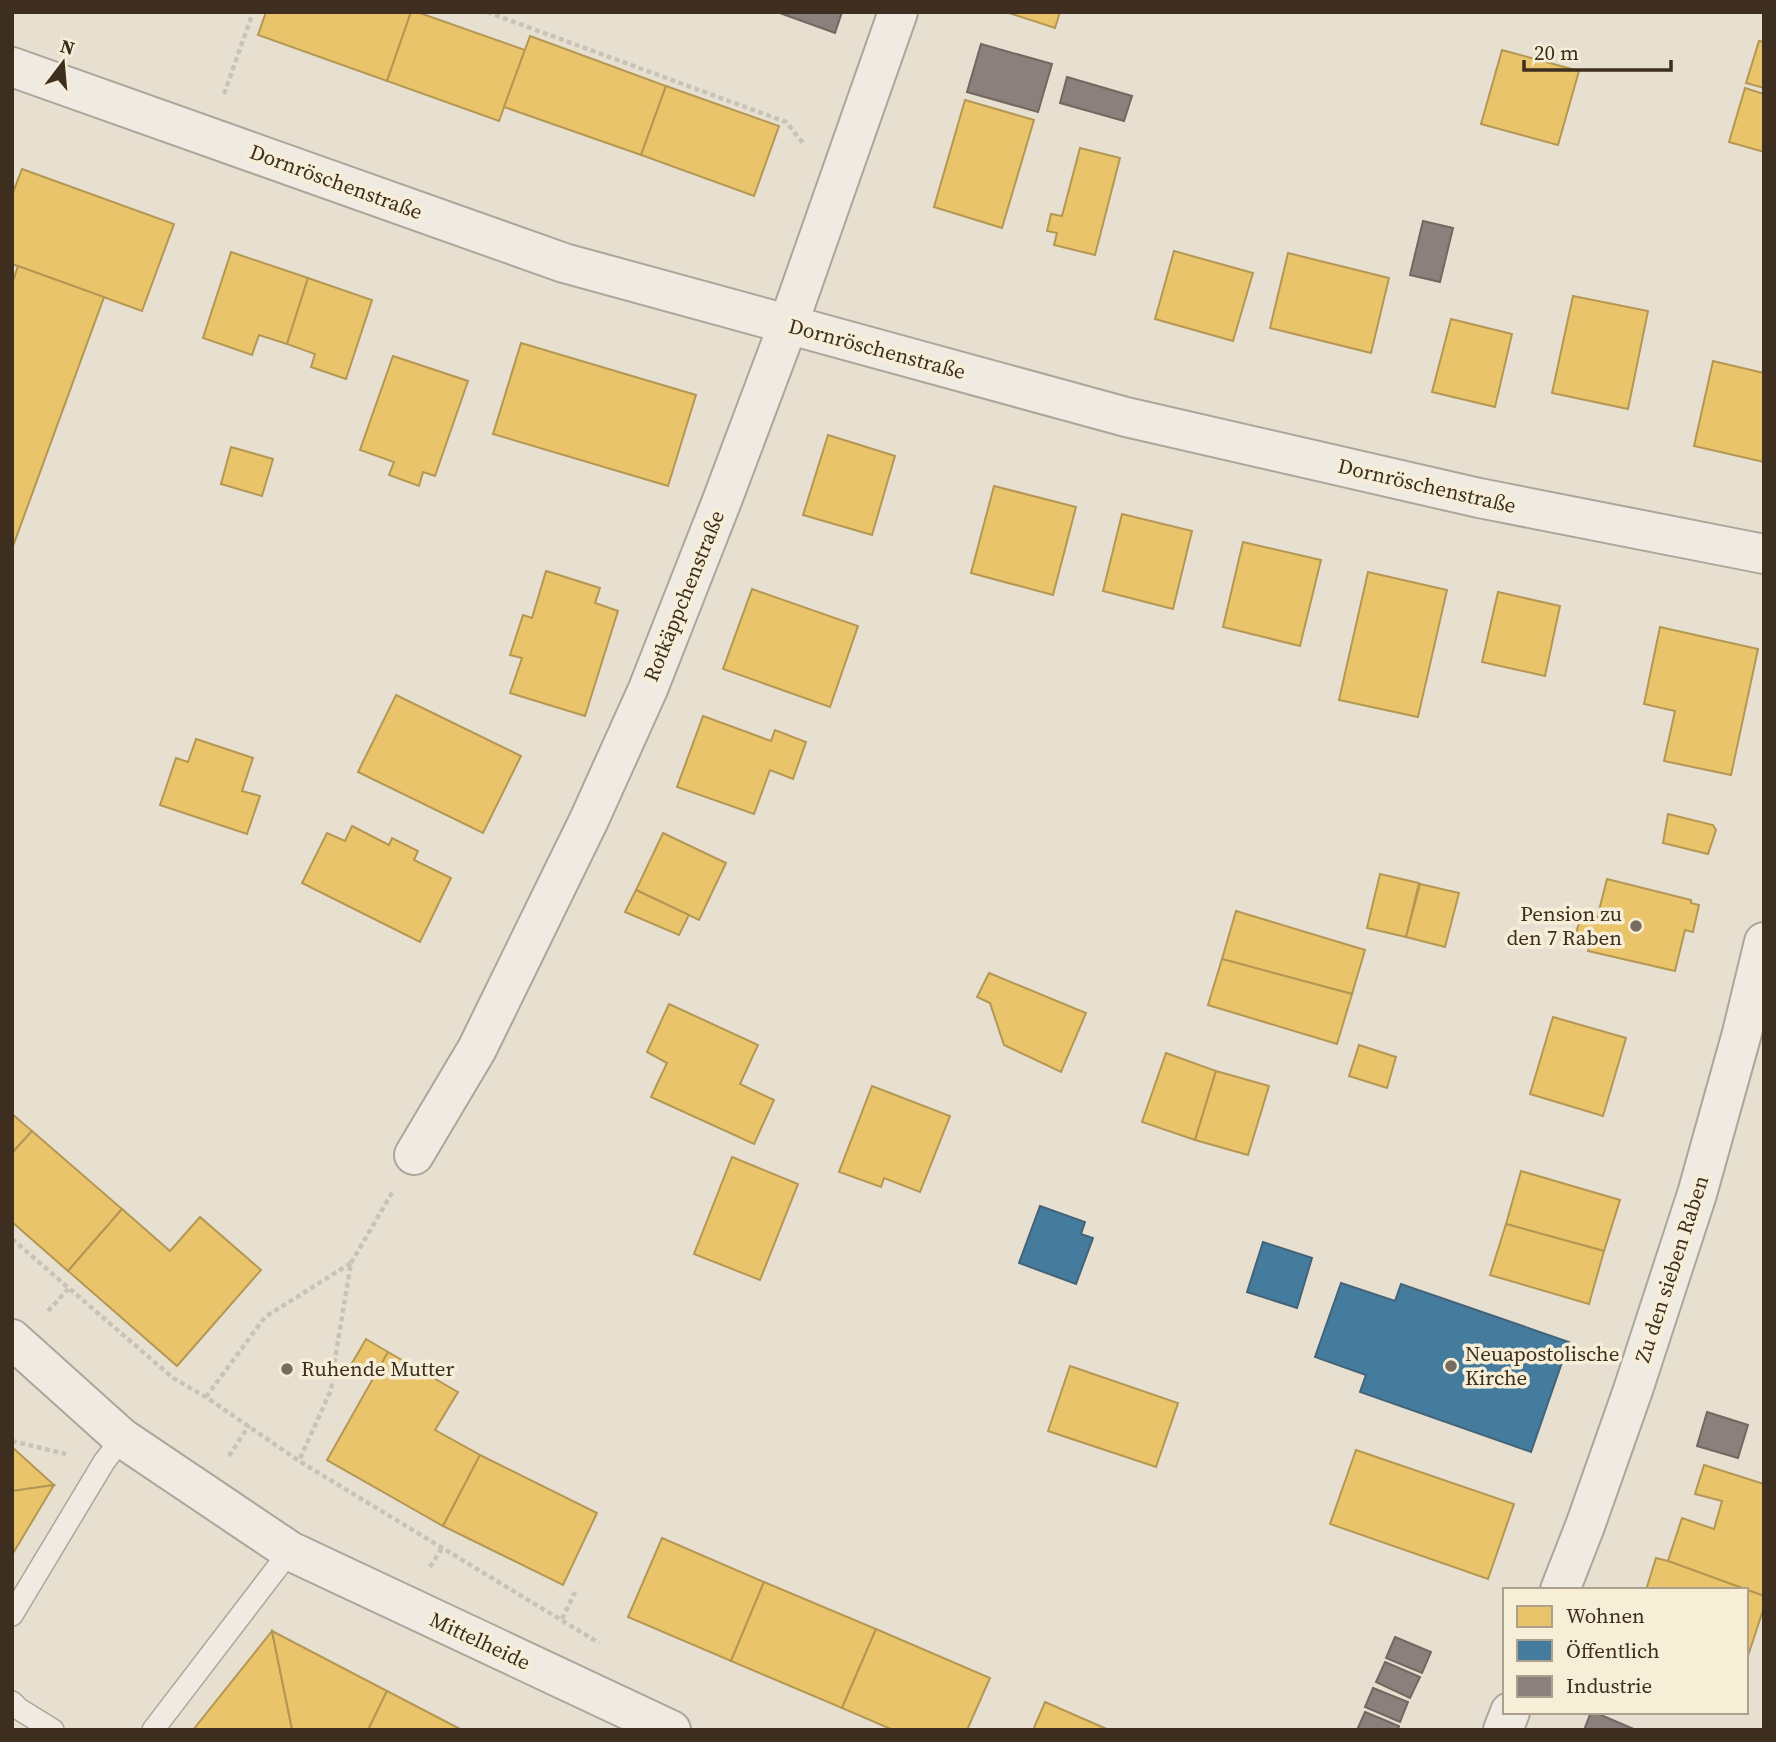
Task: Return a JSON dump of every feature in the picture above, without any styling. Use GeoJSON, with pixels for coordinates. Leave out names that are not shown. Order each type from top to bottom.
{"type":"FeatureCollection","features":[{"type":"Feature","properties":{"kind":"street","name":"Rotkäppchenstraße"},"geometry":{"type":"LineString","coordinates":[[414,1155],[477,1049],[595,808],[648,689],[788,325],[898,12]]}},
{"type":"Feature","properties":{"kind":"street","name":"Dornröschenstraße"},"geometry":{"type":"LineString","coordinates":[[12,67],[564,263],[1152,423],[1479,498],[1764,554]]}},
{"type":"Feature","properties":{"kind":"street","name":"Zu den sieben Raben"},"geometry":{"type":"LineString","coordinates":[[1561,1588],[1633,1390],[1697,1194],[1742,1033],[1764,942]]}},
{"type":"Feature","properties":{"kind":"street","name":"Mittelheide"},"geometry":{"type":"LineString","coordinates":[[26,1329],[113,1450],[290,1551],[671,1730]]}},
{"type":"Feature","properties":{"kind":"lane"},"geometry":{"type":"LineString","coordinates":[[12,1615],[113,1450]]}},
{"type":"Feature","properties":{"kind":"lane"},"geometry":{"type":"LineString","coordinates":[[153,1730],[290,1551]]}},
{"type":"Feature","properties":{"kind":"lane"},"geometry":{"type":"LineString","coordinates":[[12,1702],[53,1730]]}},
{"type":"Feature","properties":{"kind":"path"},"geometry":{"type":"LineString","coordinates":[[224,95],[253,12]]}},
{"type":"Feature","properties":{"kind":"path"},"geometry":{"type":"LineString","coordinates":[[487,12],[786,122],[810,150]]}},
{"type":"Feature","properties":{"kind":"path"},"geometry":{"type":"LineString","coordinates":[[299,1461],[331,1390],[351,1263],[382,1209]]}},
{"type":"Feature","properties":{"kind":"path"},"geometry":{"type":"LineString","coordinates":[[12,1239],[173,1378],[249,1425],[299,1461],[606,1648]]}},
{"type":"Feature","properties":{"kind":"path"},"geometry":{"type":"LineString","coordinates":[[206,1397],[265,1317],[351,1263]]}},
{"type":"Feature","properties":{"kind":"path"},"geometry":{"type":"LineString","coordinates":[[26,1329],[68,1289]]}},
{"type":"Feature","properties":{"kind":"path"},"geometry":{"type":"LineString","coordinates":[[227,1460],[249,1425]]}},
{"type":"Feature","properties":{"kind":"path"},"geometry":{"type":"LineString","coordinates":[[12,1441],[113,1450]]}},
{"type":"Feature","properties":{"kind":"path"},"geometry":{"type":"LineString","coordinates":[[429,1569],[442,1548]]}},
{"type":"Feature","properties":{"kind":"path"},"geometry":{"type":"LineString","coordinates":[[562,1619],[575,1592]]}},
{"type":"Feature","properties":{"kind":"building: Wohnen"},"geometry":{"type":"Polygon","coordinates":[[[266,12],[411,12],[387,81],[258,35],[266,12]]]}},
{"type":"Feature","properties":{"kind":"building: Wohnen"},"geometry":{"type":"Polygon","coordinates":[[[411,12],[525,50],[499,121],[387,81],[411,12]]]}},
{"type":"Feature","properties":{"kind":"building: Wohnen"},"geometry":{"type":"Polygon","coordinates":[[[1006,12],[1060,12],[1055,28],[1006,12]]]}},
{"type":"Feature","properties":{"kind":"building: Wohnen"},"geometry":{"type":"Polygon","coordinates":[[[530,36],[666,86],[641,155],[504,107],[530,36]]]}},
{"type":"Feature","properties":{"kind":"building: Wohnen"},"geometry":{"type":"Polygon","coordinates":[[[1759,41],[1764,42],[1764,88],[1746,83],[1759,41]]]}},
{"type":"Feature","properties":{"kind":"building: Wohnen"},"geometry":{"type":"Polygon","coordinates":[[[1502,50],[1579,71],[1558,145],[1481,124],[1502,50]]]}},
{"type":"Feature","properties":{"kind":"building: Wohnen"},"geometry":{"type":"Polygon","coordinates":[[[666,86],[779,126],[754,196],[641,155],[666,86]]]}},
{"type":"Feature","properties":{"kind":"building: Wohnen"},"geometry":{"type":"Polygon","coordinates":[[[1745,88],[1764,94],[1764,152],[1729,142],[1745,88]]]}},
{"type":"Feature","properties":{"kind":"building: Wohnen"},"geometry":{"type":"Polygon","coordinates":[[[965,100],[1034,120],[1002,228],[934,207],[965,100]]]}},
{"type":"Feature","properties":{"kind":"building: Wohnen"},"geometry":{"type":"Polygon","coordinates":[[[1080,148],[1120,158],[1095,255],[1054,245],[1057,233],[1047,231],[1051,214],[1062,216],[1080,148]]]}},
{"type":"Feature","properties":{"kind":"building: Wohnen"},"geometry":{"type":"Polygon","coordinates":[[[22,169],[174,224],[142,311],[12,264],[12,195],[22,169]]]}},
{"type":"Feature","properties":{"kind":"building: Wohnen"},"geometry":{"type":"Polygon","coordinates":[[[1174,251],[1253,273],[1233,341],[1155,319],[1174,251]]]}},
{"type":"Feature","properties":{"kind":"building: Wohnen"},"geometry":{"type":"Polygon","coordinates":[[[231,252],[308,278],[287,344],[259,335],[252,355],[203,338],[231,252]]]}},
{"type":"Feature","properties":{"kind":"building: Wohnen"},"geometry":{"type":"Polygon","coordinates":[[[1288,253],[1389,278],[1371,353],[1270,328],[1288,253]]]}},
{"type":"Feature","properties":{"kind":"building: Wohnen"},"geometry":{"type":"Polygon","coordinates":[[[18,266],[104,297],[12,549],[12,284],[18,266]]]}},
{"type":"Feature","properties":{"kind":"building: Wohnen"},"geometry":{"type":"Polygon","coordinates":[[[308,278],[372,300],[346,379],[311,367],[315,354],[287,344],[308,278]]]}},
{"type":"Feature","properties":{"kind":"building: Wohnen"},"geometry":{"type":"Polygon","coordinates":[[[1573,296],[1648,311],[1628,409],[1552,393],[1573,296]]]}},
{"type":"Feature","properties":{"kind":"building: Wohnen"},"geometry":{"type":"Polygon","coordinates":[[[1451,319],[1512,334],[1495,407],[1432,392],[1451,319]]]}},
{"type":"Feature","properties":{"kind":"building: Wohnen"},"geometry":{"type":"Polygon","coordinates":[[[521,343],[696,395],[668,486],[493,434],[521,343]]]}},
{"type":"Feature","properties":{"kind":"building: Wohnen"},"geometry":{"type":"Polygon","coordinates":[[[393,356],[468,381],[435,476],[423,472],[419,486],[389,475],[394,462],[360,450],[393,356]]]}},
{"type":"Feature","properties":{"kind":"building: Wohnen"},"geometry":{"type":"Polygon","coordinates":[[[1713,361],[1764,373],[1764,462],[1694,446],[1713,361]]]}},
{"type":"Feature","properties":{"kind":"building: Wohnen"},"geometry":{"type":"Polygon","coordinates":[[[828,435],[895,456],[872,535],[803,515],[828,435]]]}},
{"type":"Feature","properties":{"kind":"building: Wohnen"},"geometry":{"type":"Polygon","coordinates":[[[231,447],[273,459],[262,496],[221,484],[231,447]]]}},
{"type":"Feature","properties":{"kind":"building: Wohnen"},"geometry":{"type":"Polygon","coordinates":[[[994,486],[1076,507],[1053,595],[971,573],[994,486]]]}},
{"type":"Feature","properties":{"kind":"building: Wohnen"},"geometry":{"type":"Polygon","coordinates":[[[1122,514],[1192,531],[1173,609],[1103,591],[1122,514]]]}},
{"type":"Feature","properties":{"kind":"building: Wohnen"},"geometry":{"type":"Polygon","coordinates":[[[1243,542],[1321,560],[1300,646],[1223,627],[1243,542]]]}},
{"type":"Feature","properties":{"kind":"building: Wohnen"},"geometry":{"type":"Polygon","coordinates":[[[546,571],[600,588],[595,603],[618,611],[585,716],[510,693],[522,658],[510,655],[523,615],[532,618],[546,571]]]}},
{"type":"Feature","properties":{"kind":"building: Wohnen"},"geometry":{"type":"Polygon","coordinates":[[[1368,572],[1447,590],[1418,717],[1339,700],[1368,572]]]}},
{"type":"Feature","properties":{"kind":"building: Wohnen"},"geometry":{"type":"Polygon","coordinates":[[[752,589],[858,626],[830,707],[723,669],[752,589]]]}},
{"type":"Feature","properties":{"kind":"building: Wohnen"},"geometry":{"type":"Polygon","coordinates":[[[1498,592],[1560,606],[1545,676],[1482,662],[1498,592]]]}},
{"type":"Feature","properties":{"kind":"building: Wohnen"},"geometry":{"type":"Polygon","coordinates":[[[1660,627],[1758,649],[1731,775],[1664,761],[1675,711],[1644,704],[1660,627]]]}},
{"type":"Feature","properties":{"kind":"building: Wohnen"},"geometry":{"type":"Polygon","coordinates":[[[396,695],[521,756],[483,833],[358,772],[396,695]]]}},
{"type":"Feature","properties":{"kind":"building: Wohnen"},"geometry":{"type":"Polygon","coordinates":[[[703,716],[771,741],[775,730],[806,742],[793,779],[770,770],[754,814],[677,787],[703,716]]]}},
{"type":"Feature","properties":{"kind":"building: Wohnen"},"geometry":{"type":"Polygon","coordinates":[[[196,739],[253,758],[242,791],[260,796],[247,834],[160,805],[176,758],[188,762],[196,739]]]}},
{"type":"Feature","properties":{"kind":"building: Wohnen"},"geometry":{"type":"Polygon","coordinates":[[[1668,814],[1713,825],[1716,830],[1708,854],[1663,843],[1668,814]]]}},
{"type":"Feature","properties":{"kind":"building: Wohnen"},"geometry":{"type":"Polygon","coordinates":[[[352,826],[389,845],[392,838],[418,851],[414,860],[451,878],[420,942],[302,883],[327,833],[345,841],[352,826]]]}},
{"type":"Feature","properties":{"kind":"building: Wohnen"},"geometry":{"type":"Polygon","coordinates":[[[663,833],[726,863],[699,920],[636,890],[663,833]]]}},
{"type":"Feature","properties":{"kind":"building: Wohnen"},"geometry":{"type":"Polygon","coordinates":[[[1380,874],[1419,883],[1406,937],[1367,928],[1380,874]]]}},
{"type":"Feature","properties":{"kind":"building: Wohnen","name":"Pension zu den 7 Raben"},"geometry":{"type":"Polygon","coordinates":[[[1607,879],[1691,900],[1691,903],[1699,905],[1693,932],[1685,930],[1675,971],[1588,951],[1590,945],[1574,941],[1580,919],[1596,922],[1607,879]]]}},
{"type":"Feature","properties":{"kind":"building: Wohnen"},"geometry":{"type":"Polygon","coordinates":[[[1420,884],[1459,893],[1445,947],[1406,937],[1420,884]]]}},
{"type":"Feature","properties":{"kind":"building: Wohnen"},"geometry":{"type":"Polygon","coordinates":[[[636,890],[689,915],[679,935],[625,912],[636,890]]]}},
{"type":"Feature","properties":{"kind":"building: Wohnen"},"geometry":{"type":"Polygon","coordinates":[[[1236,911],[1365,950],[1352,994],[1222,959],[1236,911]]]}},
{"type":"Feature","properties":{"kind":"building: Wohnen"},"geometry":{"type":"Polygon","coordinates":[[[1222,959],[1352,994],[1337,1044],[1208,1005],[1222,959]]]}},
{"type":"Feature","properties":{"kind":"building: Wohnen"},"geometry":{"type":"Polygon","coordinates":[[[989,973],[1086,1013],[1061,1072],[1004,1045],[990,1003],[977,997],[989,973]]]}},
{"type":"Feature","properties":{"kind":"building: Wohnen"},"geometry":{"type":"Polygon","coordinates":[[[669,1004],[758,1045],[740,1084],[774,1100],[754,1144],[651,1097],[667,1063],[647,1052],[669,1004]]]}},
{"type":"Feature","properties":{"kind":"building: Wohnen"},"geometry":{"type":"Polygon","coordinates":[[[1553,1017],[1626,1038],[1603,1116],[1530,1094],[1553,1017]]]}},
{"type":"Feature","properties":{"kind":"building: Wohnen"},"geometry":{"type":"Polygon","coordinates":[[[1359,1045],[1396,1057],[1387,1088],[1349,1076],[1359,1045]]]}},
{"type":"Feature","properties":{"kind":"building: Wohnen"},"geometry":{"type":"Polygon","coordinates":[[[1166,1053],[1216,1071],[1195,1140],[1142,1122],[1166,1053]]]}},
{"type":"Feature","properties":{"kind":"building: Wohnen"},"geometry":{"type":"Polygon","coordinates":[[[1216,1071],[1269,1086],[1248,1155],[1195,1140],[1216,1071]]]}},
{"type":"Feature","properties":{"kind":"building: Wohnen"},"geometry":{"type":"Polygon","coordinates":[[[872,1086],[950,1116],[920,1192],[884,1178],[881,1187],[839,1172],[872,1086]]]}},
{"type":"Feature","properties":{"kind":"building: Wohnen"},"geometry":{"type":"Polygon","coordinates":[[[12,1114],[32,1131],[12,1153],[12,1114]]]}},
{"type":"Feature","properties":{"kind":"building: Wohnen"},"geometry":{"type":"Polygon","coordinates":[[[32,1131],[122,1209],[68,1271],[12,1222],[12,1153],[32,1131]]]}},
{"type":"Feature","properties":{"kind":"building: Wohnen"},"geometry":{"type":"Polygon","coordinates":[[[732,1157],[798,1184],[760,1280],[694,1254],[732,1157]]]}},
{"type":"Feature","properties":{"kind":"building: Wohnen"},"geometry":{"type":"Polygon","coordinates":[[[1521,1171],[1620,1200],[1604,1251],[1506,1224],[1521,1171]]]}},
{"type":"Feature","properties":{"kind":"building: Wohnen"},"geometry":{"type":"Polygon","coordinates":[[[122,1209],[170,1251],[200,1217],[261,1270],[177,1366],[68,1271],[122,1209]]]}},
{"type":"Feature","properties":{"kind":"building: Wohnen"},"geometry":{"type":"Polygon","coordinates":[[[1506,1224],[1604,1251],[1589,1304],[1490,1275],[1506,1224]]]}},
{"type":"Feature","properties":{"kind":"building: Wohnen"},"geometry":{"type":"Polygon","coordinates":[[[366,1339],[388,1352],[373,1379],[351,1365],[366,1339]]]}},
{"type":"Feature","properties":{"kind":"building: Wohnen"},"geometry":{"type":"Polygon","coordinates":[[[388,1352],[458,1392],[435,1430],[480,1455],[443,1526],[327,1460],[388,1352]]]}},
{"type":"Feature","properties":{"kind":"building: Wohnen"},"geometry":{"type":"Polygon","coordinates":[[[1070,1366],[1178,1403],[1156,1467],[1048,1431],[1070,1366]]]}},
{"type":"Feature","properties":{"kind":"building: Wohnen"},"geometry":{"type":"Polygon","coordinates":[[[12,1447],[54,1485],[12,1491],[12,1447]]]}},
{"type":"Feature","properties":{"kind":"building: Wohnen"},"geometry":{"type":"Polygon","coordinates":[[[1356,1450],[1514,1504],[1488,1579],[1330,1524],[1356,1450]]]}},
{"type":"Feature","properties":{"kind":"building: Wohnen"},"geometry":{"type":"Polygon","coordinates":[[[480,1455],[597,1513],[563,1585],[443,1526],[480,1455]]]}},
{"type":"Feature","properties":{"kind":"building: Wohnen"},"geometry":{"type":"Polygon","coordinates":[[[1704,1465],[1764,1484],[1764,1596],[1668,1561],[1682,1518],[1714,1529],[1722,1501],[1695,1494],[1704,1465]]]}},
{"type":"Feature","properties":{"kind":"building: Wohnen"},"geometry":{"type":"Polygon","coordinates":[[[54,1485],[12,1555],[12,1491],[54,1485]]]}},
{"type":"Feature","properties":{"kind":"building: Wohnen"},"geometry":{"type":"Polygon","coordinates":[[[662,1538],[764,1582],[731,1661],[628,1617],[662,1538]]]}},
{"type":"Feature","properties":{"kind":"building: Wohnen"},"geometry":{"type":"Polygon","coordinates":[[[1656,1558],[1742,1588],[1647,1588],[1656,1558]]]}},
{"type":"Feature","properties":{"kind":"building: Wohnen"},"geometry":{"type":"Polygon","coordinates":[[[764,1582],[876,1629],[842,1708],[731,1661],[764,1582]]]}},
{"type":"Feature","properties":{"kind":"building: Wohnen"},"geometry":{"type":"Polygon","coordinates":[[[1748,1590],[1764,1596],[1764,1607],[1748,1656],[1748,1590]]]}},
{"type":"Feature","properties":{"kind":"building: Wohnen"},"geometry":{"type":"Polygon","coordinates":[[[876,1629],[990,1678],[967,1730],[893,1730],[842,1708],[876,1629]]]}},
{"type":"Feature","properties":{"kind":"building: Wohnen"},"geometry":{"type":"Polygon","coordinates":[[[272,1631],[292,1730],[193,1730],[272,1631]]]}},
{"type":"Feature","properties":{"kind":"building: Wohnen"},"geometry":{"type":"Polygon","coordinates":[[[272,1631],[387,1691],[368,1730],[292,1729],[272,1631]]]}},
{"type":"Feature","properties":{"kind":"building: Wohnen"},"geometry":{"type":"Polygon","coordinates":[[[387,1691],[462,1730],[368,1730],[387,1691]]]}},
{"type":"Feature","properties":{"kind":"building: Wohnen"},"geometry":{"type":"Polygon","coordinates":[[[1045,1702],[1109,1730],[1033,1730],[1045,1702]]]}},
{"type":"Feature","properties":{"kind":"building: Öffentlich"},"geometry":{"type":"Polygon","coordinates":[[[1040,1206],[1085,1222],[1081,1234],[1093,1238],[1076,1284],[1019,1263],[1040,1206]]]}},
{"type":"Feature","properties":{"kind":"building: Öffentlich"},"geometry":{"type":"Polygon","coordinates":[[[1263,1242],[1312,1258],[1297,1308],[1247,1292],[1263,1242]]]}},
{"type":"Feature","properties":{"kind":"building: Öffentlich","name":"Neuapostolische Kirche"},"geometry":{"type":"Polygon","coordinates":[[[1341,1283],[1395,1301],[1401,1284],[1569,1342],[1531,1452],[1360,1392],[1366,1375],[1315,1357],[1341,1283]]]}},
{"type":"Feature","properties":{"kind":"building: Industrie"},"geometry":{"type":"Polygon","coordinates":[[[777,12],[842,12],[835,33],[777,12]]]}},
{"type":"Feature","properties":{"kind":"building: Industrie"},"geometry":{"type":"Polygon","coordinates":[[[981,44],[1052,64],[1038,112],[967,92],[981,44]]]}},
{"type":"Feature","properties":{"kind":"building: Industrie"},"geometry":{"type":"Polygon","coordinates":[[[1067,77],[1132,96],[1124,121],[1060,103],[1067,77]]]}},
{"type":"Feature","properties":{"kind":"building: Industrie"},"geometry":{"type":"Polygon","coordinates":[[[1423,221],[1453,228],[1440,282],[1410,275],[1423,221]]]}},
{"type":"Feature","properties":{"kind":"building: Industrie"},"geometry":{"type":"Polygon","coordinates":[[[1707,1412],[1748,1425],[1738,1458],[1697,1446],[1707,1412]]]}},
{"type":"Feature","properties":{"kind":"building: Industrie"},"geometry":{"type":"Polygon","coordinates":[[[1395,1637],[1431,1652],[1422,1673],[1386,1658],[1395,1637]]]}},
{"type":"Feature","properties":{"kind":"building: Industrie"},"geometry":{"type":"Polygon","coordinates":[[[1385,1662],[1420,1677],[1410,1698],[1376,1682],[1385,1662]]]}},
{"type":"Feature","properties":{"kind":"building: Industrie"},"geometry":{"type":"Polygon","coordinates":[[[1373,1688],[1408,1702],[1400,1722],[1365,1707],[1373,1688]]]}},
{"type":"Feature","properties":{"kind":"building: Industrie"},"geometry":{"type":"Polygon","coordinates":[[[1365,1712],[1399,1726],[1398,1730],[1357,1730],[1365,1712]]]}},
{"type":"Feature","properties":{"kind":"building: Industrie"},"geometry":{"type":"Polygon","coordinates":[[[1590,1714],[1599,1714],[1636,1730],[1584,1730],[1590,1714]]]}},
{"type":"Feature","properties":{"kind":"place","name":"Pension zu den 7 Raben"},"geometry":{"type":"Point","coordinates":[1636,926]}},
{"type":"Feature","properties":{"kind":"place","name":"Neuapostolische Kirche"},"geometry":{"type":"Point","coordinates":[1451,1366]}},
{"type":"Feature","properties":{"kind":"place","name":"Ruhende Mutter"},"geometry":{"type":"Point","coordinates":[287,1369]}}]}
